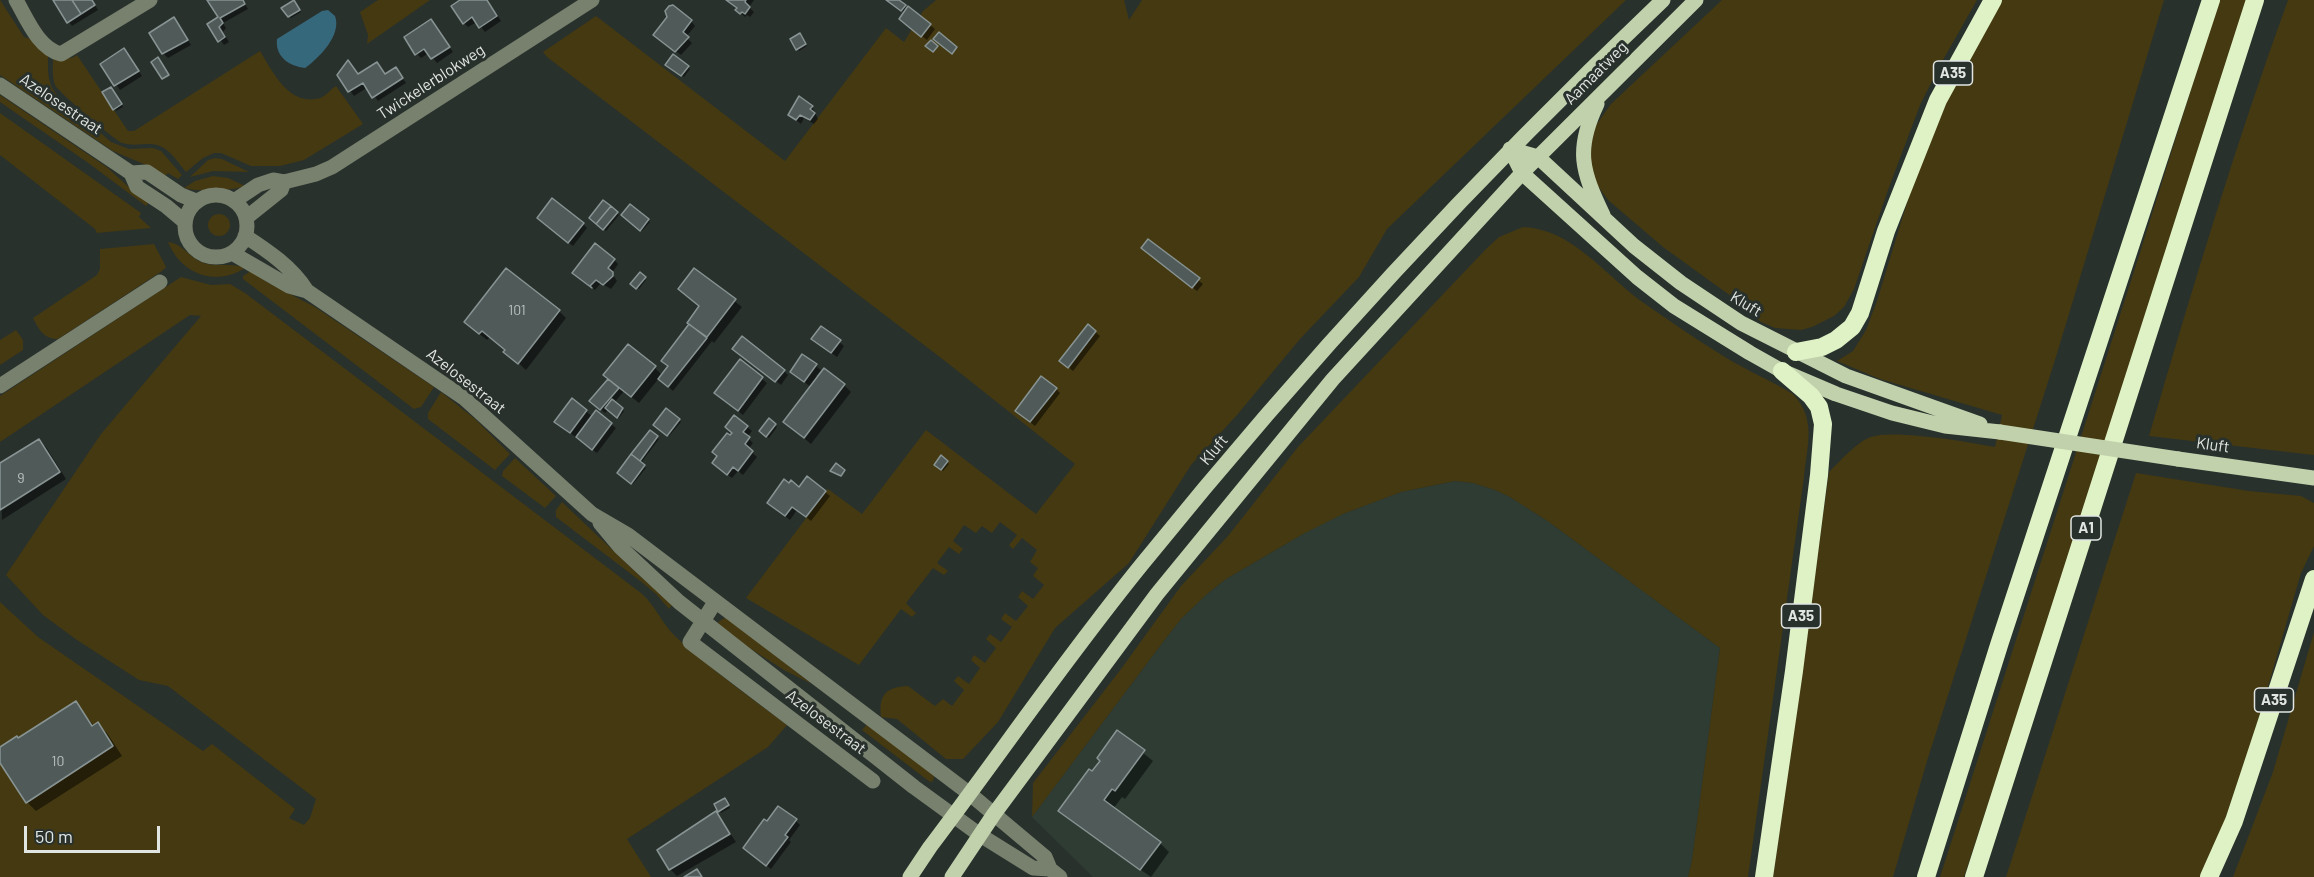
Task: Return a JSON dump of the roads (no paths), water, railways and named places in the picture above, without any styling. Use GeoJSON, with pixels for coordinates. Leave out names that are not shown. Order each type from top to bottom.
{"type":"FeatureCollection","features":[{"type":"Feature","properties":{"kind":"highway","name":"A35"},"geometry":{"type":"LineString","coordinates":[[1796,352],[1822,347],[1836,340],[1852,327],[1856,320],[1894,210],[1938,100],[1994,0]]}},
{"type":"Feature","properties":{"kind":"highway"},"geometry":{"type":"LineString","coordinates":[[2196,48],[2202,0]]}},
{"type":"Feature","properties":{"kind":"highway"},"geometry":{"type":"LineString","coordinates":[[1926,877],[2004,631],[2211,0]]}},
{"type":"Feature","properties":{"kind":"highway","name":"A1"},"geometry":{"type":"LineString","coordinates":[[1974,877],[2255,0]]}},
{"type":"Feature","properties":{"kind":"highway","name":"A35"},"geometry":{"type":"LineString","coordinates":[[1764,877],[1794,672],[1819,476],[1823,424],[1819,407],[1811,396],[1782,371]]}},
{"type":"Feature","properties":{"kind":"highway","name":"A35"},"geometry":{"type":"LineString","coordinates":[[2209,877],[2234,821],[2314,579]]}},
{"type":"Feature","properties":{"kind":"main road","name":"Aamaatweg"},"geometry":{"type":"LineString","coordinates":[[1510,149],[1663,0]]}},
{"type":"Feature","properties":{"kind":"main road","name":"Aamaatweg"},"geometry":{"type":"LineString","coordinates":[[1522,173],[1696,0]]}},
{"type":"Feature","properties":{"kind":"main road"},"geometry":{"type":"LineString","coordinates":[[1603,92],[1588,123],[1582,145],[1587,177],[1608,223]]}},
{"type":"Feature","properties":{"kind":"main road","name":"Kluft"},"geometry":{"type":"LineString","coordinates":[[1510,149],[1538,157],[1608,223],[1662,269],[1741,323],[1846,376],[2000,432]]}},
{"type":"Feature","properties":{"kind":"main road","name":"Kluft"},"geometry":{"type":"LineString","coordinates":[[1510,149],[1522,173],[1606,251],[1674,306],[1782,371],[1836,394],[1892,413],[1945,426],[2314,478]]}},
{"type":"Feature","properties":{"kind":"main road","name":"Kluft"},"geometry":{"type":"LineString","coordinates":[[910,877],[1141,565],[1213,478],[1382,284],[1510,149]]}},
{"type":"Feature","properties":{"kind":"main road"},"geometry":{"type":"LineString","coordinates":[[952,877],[994,814],[1157,594],[1276,446],[1333,379],[1522,173]]}},
{"type":"Feature","properties":{"kind":"street"},"geometry":{"type":"LineString","coordinates":[[16,0],[43,43],[51,51],[61,54],[150,0]]}},
{"type":"Feature","properties":{"kind":"street","name":"Twickelerblokweg"},"geometry":{"type":"LineString","coordinates":[[234,201],[258,185],[273,180],[284,182],[316,174],[332,166],[592,0]]}},
{"type":"Feature","properties":{"kind":"street","name":"Azelosestraat"},"geometry":{"type":"LineString","coordinates":[[0,85],[131,173],[137,187],[185,222]]}},
{"type":"Feature","properties":{"kind":"street","name":"Azelosestraat"},"geometry":{"type":"LineString","coordinates":[[131,173],[147,172],[185,198],[196,201]]}},
{"type":"Feature","properties":{"kind":"street"},"geometry":{"type":"LineString","coordinates":[[246,218],[281,190],[284,182]]}},
{"type":"Feature","properties":{"kind":"street"},"geometry":{"type":"LineString","coordinates":[[214,195],[234,201],[242,209],[246,218],[243,242],[232,253],[221,257],[212,258],[195,251],[185,235],[185,222],[190,208],[196,201],[214,195]]}},
{"type":"Feature","properties":{"kind":"street","name":"Azelosestraat"},"geometry":{"type":"LineString","coordinates":[[245,236],[292,271],[307,291]]}},
{"type":"Feature","properties":{"kind":"street","name":"Azelosestraat"},"geometry":{"type":"LineString","coordinates":[[232,253],[289,286],[307,291],[464,398],[592,514],[620,547],[652,578],[703,621],[980,835],[1033,868],[1055,873]]}},
{"type":"Feature","properties":{"kind":"street"},"geometry":{"type":"LineString","coordinates":[[0,386],[160,282]]}},
{"type":"Feature","properties":{"kind":"street","name":"Azelosestraat"},"geometry":{"type":"LineString","coordinates":[[592,514],[628,535],[970,794],[1045,857],[1055,873]]}},
{"type":"Feature","properties":{"kind":"street","name":"Azelosestraat"},"geometry":{"type":"LineString","coordinates":[[715,602],[690,642],[873,781]]}},
{"type":"Feature","properties":{"kind":"street","name":"Azelosestraat"},"geometry":{"type":"LineString","coordinates":[[842,730],[858,709]]}},
{"type":"Feature","properties":{"kind":"water"},"geometry":{"type":"Polygon","coordinates":[[[328,10],[335,16],[335,31],[328,45],[317,58],[305,68],[284,60],[278,51],[277,39],[322,11],[328,10]]]}}]}
